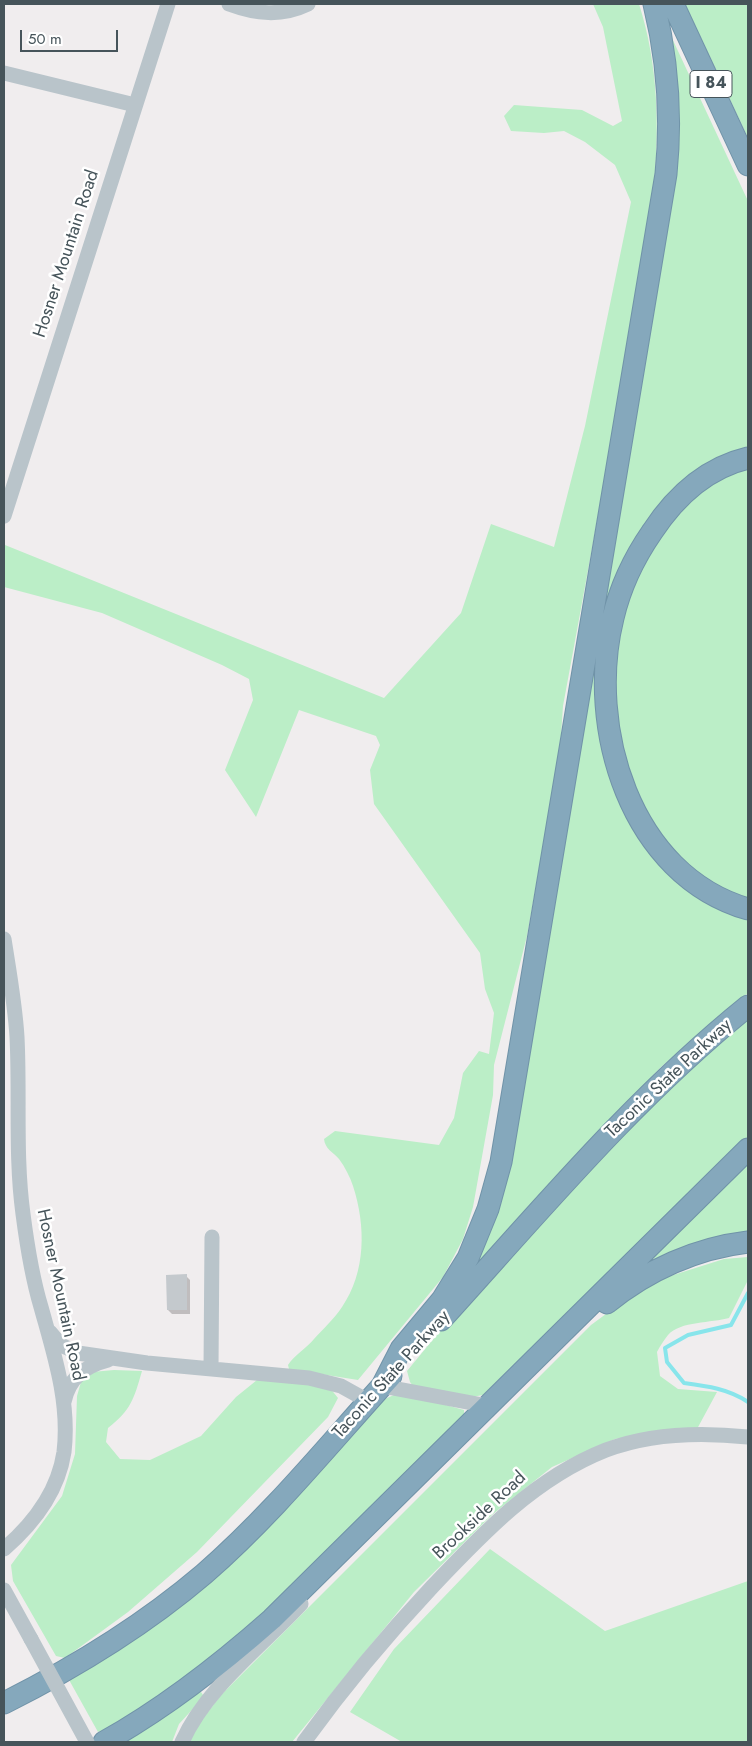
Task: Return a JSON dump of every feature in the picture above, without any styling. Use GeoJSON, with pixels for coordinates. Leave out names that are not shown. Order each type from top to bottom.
{"type":"FeatureCollection","features":[{"type":"Feature","properties":{"kind":"highway"},"geometry":{"type":"LineString","coordinates":[[375,1394],[402,1349],[442,1300],[468,1258],[488,1210],[501,1162],[666,174],[670,115],[669,85],[666,56],[654,4]]}},
{"type":"Feature","properties":{"kind":"highway","name":"I 84"},"geometry":{"type":"LineString","coordinates":[[672,4],[748,164]]}},
{"type":"Feature","properties":{"kind":"highway"},"geometry":{"type":"LineString","coordinates":[[748,458],[721,468],[697,482],[671,506],[652,531],[622,589],[613,618],[605,675],[606,704],[615,759],[626,789],[643,824],[672,863],[689,878],[724,901],[748,909]]}},
{"type":"Feature","properties":{"kind":"highway","name":"Taconic State Parkway"},"geometry":{"type":"LineString","coordinates":[[4,1702],[91,1656],[160,1609],[204,1574],[271,1509],[619,1124],[687,1058],[748,1006]]}},
{"type":"Feature","properties":{"kind":"highway"},"geometry":{"type":"LineString","coordinates":[[104,1742],[163,1706],[223,1661],[272,1619],[748,1149]]}},
{"type":"Feature","properties":{"kind":"highway"},"geometry":{"type":"LineString","coordinates":[[488,1406],[542,1364],[598,1311],[637,1281],[688,1257],[715,1248],[748,1242]]}},
{"type":"Feature","properties":{"kind":"street","name":"Hosner Mountain Road"},"geometry":{"type":"LineString","coordinates":[[4,516],[168,4]]}},
{"type":"Feature","properties":{"kind":"street"},"geometry":{"type":"LineString","coordinates":[[229,4],[253,12],[274,14],[308,4]]}},
{"type":"Feature","properties":{"kind":"street"},"geometry":{"type":"LineString","coordinates":[[4,73],[135,104]]}},
{"type":"Feature","properties":{"kind":"street","name":"Hosner Mountain Road"},"geometry":{"type":"LineString","coordinates":[[4,939],[7,989],[17,1036],[17,1164],[22,1213],[29,1257],[48,1329],[64,1403],[64,1453],[52,1490],[41,1511],[4,1549]]}},
{"type":"Feature","properties":{"kind":"street"},"geometry":{"type":"LineString","coordinates":[[211,1368],[212,1236]]}},
{"type":"Feature","properties":{"kind":"street"},"geometry":{"type":"LineString","coordinates":[[48,1329],[54,1338],[69,1350],[114,1359],[266,1372],[332,1382],[351,1390],[375,1394],[488,1406]]}},
{"type":"Feature","properties":{"kind":"street"},"geometry":{"type":"LineString","coordinates":[[64,1403],[68,1387],[80,1373],[97,1363],[114,1359]]}},
{"type":"Feature","properties":{"kind":"street","name":"Brookside Road"},"geometry":{"type":"LineString","coordinates":[[311,1739],[352,1678],[417,1604],[496,1522],[537,1487],[571,1466],[600,1453],[646,1439],[684,1434],[748,1437]]}},
{"type":"Feature","properties":{"kind":"street"},"geometry":{"type":"LineString","coordinates":[[182,1742],[193,1720],[207,1700],[313,1592],[332,1561]]}},
{"type":"Feature","properties":{"kind":"street"},"geometry":{"type":"LineString","coordinates":[[4,1590],[87,1742]]}},
{"type":"Feature","properties":{"kind":"green space"},"geometry":{"type":"Polygon","coordinates":[[[593,4],[639,4],[650,50],[656,97],[657,144],[653,192],[639,287],[563,706],[560,750],[527,936],[494,1065],[493,1095],[473,1207],[463,1239],[443,1277],[358,1380],[289,1369],[288,1365],[290,1362],[332,1320],[342,1307],[356,1279],[359,1264],[362,1233],[353,1186],[343,1165],[328,1148],[324,1139],[335,1131],[439,1145],[454,1118],[463,1073],[479,1051],[489,1054],[494,1013],[485,989],[480,953],[374,804],[370,770],[380,745],[376,736],[299,710],[256,817],[225,770],[253,700],[249,679],[222,665],[102,613],[4,587],[4,548],[5,545],[384,698],[461,613],[491,524],[554,547],[585,426],[631,202],[615,165],[585,142],[564,131],[544,133],[511,131],[504,116],[514,105],[582,110],[613,126],[622,121],[603,27],[593,4]]]}},
{"type":"Feature","properties":{"kind":"green space"},"geometry":{"type":"Polygon","coordinates":[[[685,4],[748,4],[748,138],[685,4]]]}},
{"type":"Feature","properties":{"kind":"green space"},"geometry":{"type":"Polygon","coordinates":[[[671,36],[748,201],[748,452],[635,545],[601,702],[660,862],[748,917],[748,993],[661,1067],[448,1295],[490,1217],[671,172],[671,36]]]}},
{"type":"Feature","properties":{"kind":"green space"},"geometry":{"type":"Polygon","coordinates":[[[748,464],[748,903],[719,892],[658,837],[627,777],[612,687],[626,593],[680,505],[724,470],[748,464]]]}},
{"type":"Feature","properties":{"kind":"green space"},"geometry":{"type":"Polygon","coordinates":[[[748,1017],[748,1138],[712,1170],[483,1395],[472,1397],[416,1390],[410,1382],[407,1371],[435,1337],[631,1123],[748,1017]]]}},
{"type":"Feature","properties":{"kind":"green space"},"geometry":{"type":"Polygon","coordinates":[[[748,1157],[748,1237],[647,1267],[662,1247],[748,1157]]]}},
{"type":"Feature","properties":{"kind":"green space"},"geometry":{"type":"Polygon","coordinates":[[[748,1257],[748,1280],[729,1318],[697,1323],[673,1330],[657,1352],[660,1376],[678,1389],[717,1392],[697,1429],[673,1430],[615,1439],[552,1467],[493,1514],[414,1592],[292,1742],[189,1742],[191,1734],[221,1695],[591,1325],[648,1283],[724,1259],[748,1257]]]}},
{"type":"Feature","properties":{"kind":"green space"},"geometry":{"type":"Polygon","coordinates":[[[114,1370],[142,1371],[131,1403],[116,1422],[108,1428],[106,1442],[120,1459],[150,1460],[201,1436],[236,1397],[257,1380],[292,1382],[330,1388],[338,1398],[328,1417],[197,1552],[128,1612],[65,1658],[56,1656],[13,1581],[11,1565],[62,1496],[75,1454],[77,1396],[81,1382],[92,1372],[114,1370]]]}},
{"type":"Feature","properties":{"kind":"green space"},"geometry":{"type":"Polygon","coordinates":[[[394,1395],[417,1397],[464,1410],[464,1418],[263,1615],[194,1675],[117,1724],[98,1732],[68,1678],[116,1649],[380,1401],[394,1395]]]}},
{"type":"Feature","properties":{"kind":"green space"},"geometry":{"type":"Polygon","coordinates":[[[490,1549],[605,1631],[748,1581],[748,1742],[402,1742],[350,1712],[394,1649],[490,1549]]]}},
{"type":"Feature","properties":{"kind":"green space"},"geometry":{"type":"Polygon","coordinates":[[[201,1692],[203,1695],[200,1701],[179,1724],[172,1742],[119,1742],[193,1693],[201,1692]]]}},
{"type":"Feature","properties":{"kind":"building"},"geometry":{"type":"Polygon","coordinates":[[[187,1274],[187,1310],[167,1310],[166,1275],[187,1274]]]}},
{"type":"Feature","properties":{"kind":"waterway"},"geometry":{"type":"LineString","coordinates":[[748,1293],[731,1325],[688,1335],[665,1348],[667,1362],[684,1383],[725,1391],[748,1402]]}}]}
